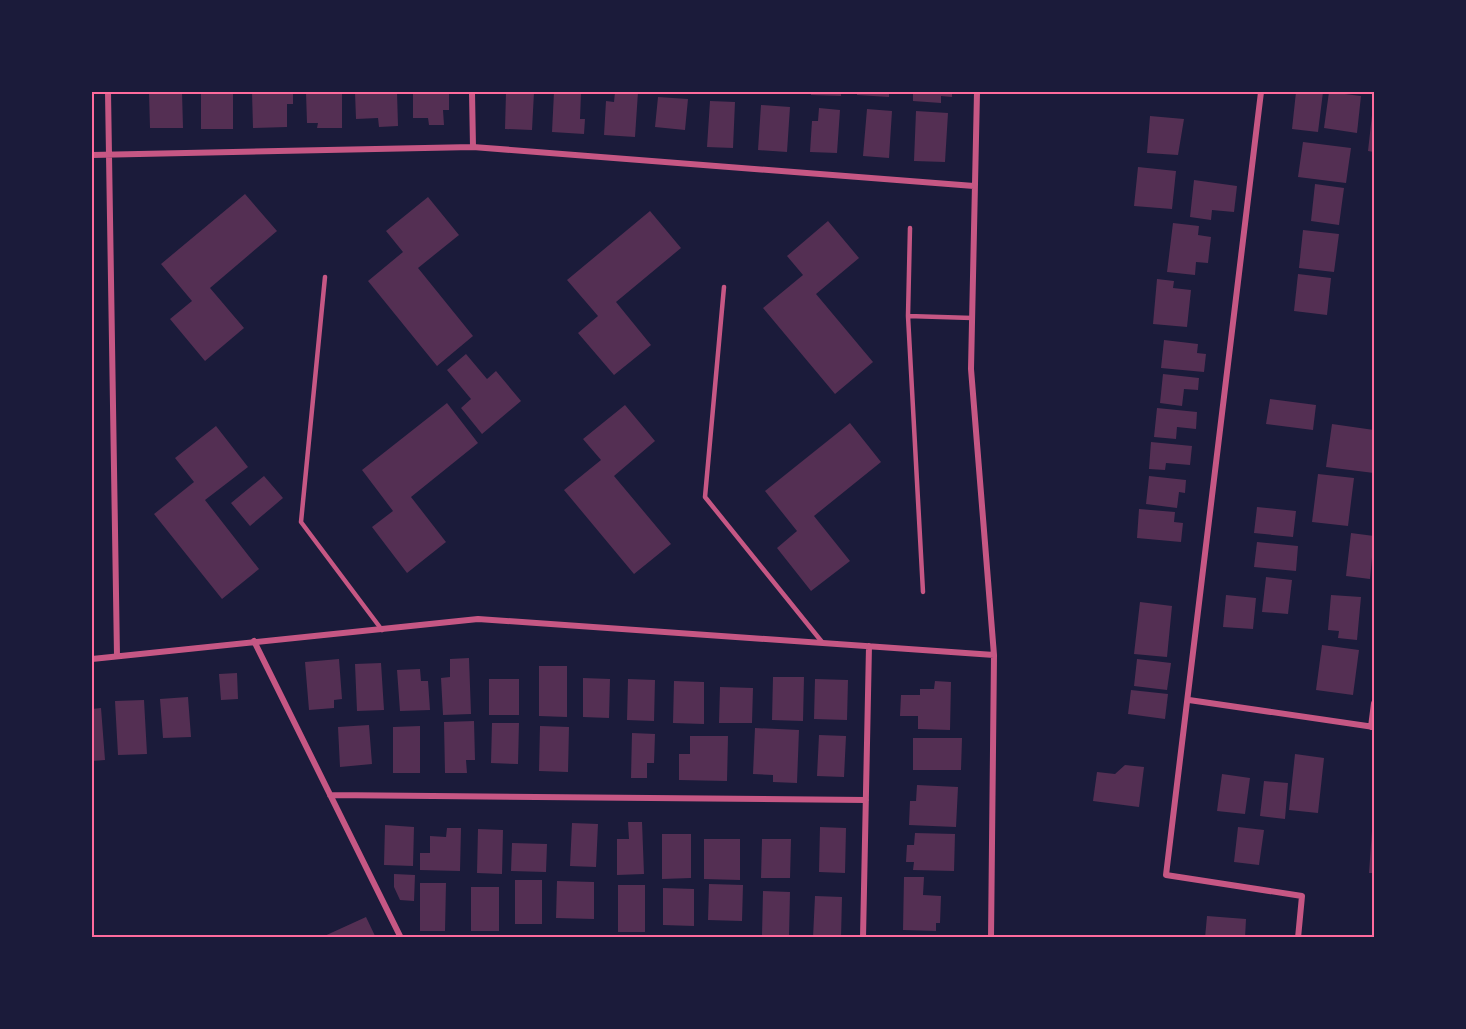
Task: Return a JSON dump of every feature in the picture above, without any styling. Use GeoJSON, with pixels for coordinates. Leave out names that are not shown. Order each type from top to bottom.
{"type":"FeatureCollection","features":[{"type":"Feature","properties":{"kind":"street"},"geometry":{"type":"LineString","coordinates":[[108,92],[117,656]]}},
{"type":"Feature","properties":{"kind":"street"},"geometry":{"type":"LineString","coordinates":[[472,92],[473,147]]}},
{"type":"Feature","properties":{"kind":"street"},"geometry":{"type":"LineString","coordinates":[[977,92],[971,369],[994,655],[991,938]]}},
{"type":"Feature","properties":{"kind":"street"},"geometry":{"type":"LineString","coordinates":[[1261,92],[1166,875],[1302,896],[1298,938]]}},
{"type":"Feature","properties":{"kind":"street"},"geometry":{"type":"LineString","coordinates":[[92,155],[473,147],[974,186]]}},
{"type":"Feature","properties":{"kind":"street"},"geometry":{"type":"LineString","coordinates":[[92,659],[478,619],[994,655]]}},
{"type":"Feature","properties":{"kind":"street"},"geometry":{"type":"LineString","coordinates":[[254,641],[401,938]]}},
{"type":"Feature","properties":{"kind":"street"},"geometry":{"type":"LineString","coordinates":[[863,938],[869,646]]}},
{"type":"Feature","properties":{"kind":"street"},"geometry":{"type":"LineString","coordinates":[[1189,700],[1373,727],[1374,703]]}},
{"type":"Feature","properties":{"kind":"street"},"geometry":{"type":"LineString","coordinates":[[330,795],[866,801]]}},
{"type":"Feature","properties":{"kind":"lane"},"geometry":{"type":"LineString","coordinates":[[910,228],[908,316],[923,592]]}},
{"type":"Feature","properties":{"kind":"lane"},"geometry":{"type":"LineString","coordinates":[[325,277],[301,522],[382,630]]}},
{"type":"Feature","properties":{"kind":"lane"},"geometry":{"type":"LineString","coordinates":[[724,287],[705,497],[822,642]]}},
{"type":"Feature","properties":{"kind":"lane"},"geometry":{"type":"LineString","coordinates":[[908,316],[972,318]]}},
{"type":"Feature","properties":{"kind":"building"},"geometry":{"type":"Polygon","coordinates":[[[149,92],[182,92],[183,128],[150,128],[149,92]]]}},
{"type":"Feature","properties":{"kind":"building"},"geometry":{"type":"Polygon","coordinates":[[[252,92],[293,92],[293,104],[287,104],[287,127],[253,128],[252,92]]]}},
{"type":"Feature","properties":{"kind":"building"},"geometry":{"type":"Polygon","coordinates":[[[306,92],[342,92],[342,128],[317,128],[318,123],[307,123],[306,92]]]}},
{"type":"Feature","properties":{"kind":"building"},"geometry":{"type":"Polygon","coordinates":[[[355,92],[397,92],[398,126],[379,127],[378,118],[356,119],[355,92]]]}},
{"type":"Feature","properties":{"kind":"building"},"geometry":{"type":"Polygon","coordinates":[[[413,92],[449,92],[449,110],[443,110],[444,125],[429,125],[428,118],[413,118],[413,92]]]}},
{"type":"Feature","properties":{"kind":"building"},"geometry":{"type":"Polygon","coordinates":[[[506,92],[534,92],[532,130],[505,129],[506,92]]]}},
{"type":"Feature","properties":{"kind":"building"},"geometry":{"type":"Polygon","coordinates":[[[554,92],[581,93],[580,119],[585,119],[584,134],[552,132],[554,92]]]}},
{"type":"Feature","properties":{"kind":"building"},"geometry":{"type":"Polygon","coordinates":[[[615,92],[638,92],[635,137],[604,135],[606,101],[614,102],[615,92]]]}},
{"type":"Feature","properties":{"kind":"building"},"geometry":{"type":"Polygon","coordinates":[[[811,92],[841,92],[841,96],[811,95],[811,92]]]}},
{"type":"Feature","properties":{"kind":"building"},"geometry":{"type":"Polygon","coordinates":[[[857,92],[889,92],[889,97],[857,95],[857,92]]]}},
{"type":"Feature","properties":{"kind":"building"},"geometry":{"type":"Polygon","coordinates":[[[913,92],[952,92],[952,97],[941,96],[941,103],[913,101],[913,92]]]}},
{"type":"Feature","properties":{"kind":"building"},"geometry":{"type":"Polygon","coordinates":[[[1296,92],[1323,92],[1318,132],[1292,129],[1296,92]]]}},
{"type":"Feature","properties":{"kind":"building"},"geometry":{"type":"Polygon","coordinates":[[[1329,92],[1361,96],[1357,133],[1324,128],[1329,92]]]}},
{"type":"Feature","properties":{"kind":"building"},"geometry":{"type":"Polygon","coordinates":[[[201,94],[233,94],[233,129],[201,129],[201,94]]]}},
{"type":"Feature","properties":{"kind":"building"},"geometry":{"type":"Polygon","coordinates":[[[658,97],[688,99],[685,130],[655,127],[658,97]]]}},
{"type":"Feature","properties":{"kind":"building"},"geometry":{"type":"Polygon","coordinates":[[[710,101],[735,102],[733,148],[707,147],[710,101]]]}},
{"type":"Feature","properties":{"kind":"building"},"geometry":{"type":"Polygon","coordinates":[[[761,105],[790,107],[787,152],[758,150],[761,105]]]}},
{"type":"Feature","properties":{"kind":"building"},"geometry":{"type":"Polygon","coordinates":[[[1374,106],[1374,152],[1368,151],[1374,106]]]}},
{"type":"Feature","properties":{"kind":"building"},"geometry":{"type":"Polygon","coordinates":[[[819,108],[840,110],[837,153],[810,152],[812,121],[818,121],[819,108]]]}},
{"type":"Feature","properties":{"kind":"building"},"geometry":{"type":"Polygon","coordinates":[[[867,109],[892,111],[889,158],[863,156],[867,109]]]}},
{"type":"Feature","properties":{"kind":"building"},"geometry":{"type":"Polygon","coordinates":[[[916,111],[948,113],[945,162],[914,161],[916,111]]]}},
{"type":"Feature","properties":{"kind":"building"},"geometry":{"type":"Polygon","coordinates":[[[1150,116],[1184,119],[1178,155],[1147,153],[1150,116]]]}},
{"type":"Feature","properties":{"kind":"building"},"geometry":{"type":"Polygon","coordinates":[[[1303,142],[1351,148],[1346,183],[1298,177],[1303,142]]]}},
{"type":"Feature","properties":{"kind":"building"},"geometry":{"type":"Polygon","coordinates":[[[1138,167],[1176,171],[1172,209],[1134,206],[1138,167]]]}},
{"type":"Feature","properties":{"kind":"building"},"geometry":{"type":"Polygon","coordinates":[[[1194,180],[1237,186],[1234,212],[1212,210],[1211,220],[1190,217],[1194,180]]]}},
{"type":"Feature","properties":{"kind":"building"},"geometry":{"type":"Polygon","coordinates":[[[1315,184],[1344,188],[1339,225],[1311,221],[1315,184]]]}},
{"type":"Feature","properties":{"kind":"building"},"geometry":{"type":"Polygon","coordinates":[[[245,194],[277,231],[210,288],[244,328],[205,361],[170,319],[192,301],[161,264],[245,194]]]}},
{"type":"Feature","properties":{"kind":"building"},"geometry":{"type":"Polygon","coordinates":[[[428,197],[459,235],[418,268],[473,336],[437,366],[368,281],[403,252],[386,231],[428,197]]]}},
{"type":"Feature","properties":{"kind":"building"},"geometry":{"type":"Polygon","coordinates":[[[650,211],[681,248],[616,302],[651,345],[614,375],[578,333],[598,316],[567,280],[650,211]]]}},
{"type":"Feature","properties":{"kind":"building"},"geometry":{"type":"Polygon","coordinates":[[[828,221],[859,258],[816,294],[873,362],[835,394],[763,308],[803,275],[787,256],[828,221]]]}},
{"type":"Feature","properties":{"kind":"building"},"geometry":{"type":"Polygon","coordinates":[[[1173,223],[1199,226],[1198,235],[1211,237],[1208,263],[1196,262],[1195,275],[1167,272],[1173,223]]]}},
{"type":"Feature","properties":{"kind":"building"},"geometry":{"type":"Polygon","coordinates":[[[1303,230],[1339,234],[1334,272],[1299,268],[1303,230]]]}},
{"type":"Feature","properties":{"kind":"building"},"geometry":{"type":"Polygon","coordinates":[[[1298,274],[1331,278],[1327,315],[1294,311],[1298,274]]]}},
{"type":"Feature","properties":{"kind":"building"},"geometry":{"type":"Polygon","coordinates":[[[1157,279],[1174,281],[1173,288],[1191,290],[1187,327],[1153,324],[1157,279]]]}},
{"type":"Feature","properties":{"kind":"building"},"geometry":{"type":"Polygon","coordinates":[[[1164,340],[1198,344],[1197,353],[1206,354],[1204,372],[1161,368],[1164,340]]]}},
{"type":"Feature","properties":{"kind":"building"},"geometry":{"type":"Polygon","coordinates":[[[466,354],[487,379],[496,371],[521,401],[482,434],[461,408],[471,399],[447,370],[466,354]]]}},
{"type":"Feature","properties":{"kind":"building"},"geometry":{"type":"Polygon","coordinates":[[[1163,374],[1199,378],[1198,390],[1184,389],[1182,406],[1160,403],[1163,374]]]}},
{"type":"Feature","properties":{"kind":"building"},"geometry":{"type":"Polygon","coordinates":[[[1270,399],[1316,405],[1313,430],[1266,424],[1270,399]]]}},
{"type":"Feature","properties":{"kind":"building"},"geometry":{"type":"Polygon","coordinates":[[[447,403],[478,443],[411,497],[446,542],[407,573],[372,527],[393,511],[362,470],[447,403]]]}},
{"type":"Feature","properties":{"kind":"building"},"geometry":{"type":"Polygon","coordinates":[[[625,405],[655,441],[614,476],[671,544],[634,574],[564,490],[601,460],[583,439],[625,405]]]}},
{"type":"Feature","properties":{"kind":"building"},"geometry":{"type":"Polygon","coordinates":[[[1157,408],[1197,412],[1196,429],[1177,427],[1176,439],[1154,437],[1157,408]]]}},
{"type":"Feature","properties":{"kind":"building"},"geometry":{"type":"Polygon","coordinates":[[[850,423],[881,462],[814,516],[850,561],[811,591],[777,548],[797,531],[765,491],[850,423]]]}},
{"type":"Feature","properties":{"kind":"building"},"geometry":{"type":"Polygon","coordinates":[[[1332,424],[1374,430],[1374,473],[1326,467],[1332,424]]]}},
{"type":"Feature","properties":{"kind":"building"},"geometry":{"type":"Polygon","coordinates":[[[216,426],[248,467],[205,500],[259,569],[222,599],[154,514],[194,482],[175,458],[216,426]]]}},
{"type":"Feature","properties":{"kind":"building"},"geometry":{"type":"Polygon","coordinates":[[[1151,442],[1192,446],[1190,465],[1166,463],[1165,470],[1149,469],[1151,442]]]}},
{"type":"Feature","properties":{"kind":"building"},"geometry":{"type":"Polygon","coordinates":[[[1318,474],[1354,478],[1348,526],[1312,522],[1318,474]]]}},
{"type":"Feature","properties":{"kind":"building"},"geometry":{"type":"Polygon","coordinates":[[[264,476],[283,498],[250,526],[231,503],[264,476]]]}},
{"type":"Feature","properties":{"kind":"building"},"geometry":{"type":"Polygon","coordinates":[[[1149,476],[1186,480],[1185,493],[1179,492],[1177,508],[1146,504],[1149,476]]]}},
{"type":"Feature","properties":{"kind":"building"},"geometry":{"type":"Polygon","coordinates":[[[1257,507],[1296,511],[1293,537],[1254,533],[1257,507]]]}},
{"type":"Feature","properties":{"kind":"building"},"geometry":{"type":"Polygon","coordinates":[[[1139,509],[1175,512],[1174,522],[1183,523],[1181,542],[1137,538],[1139,509]]]}},
{"type":"Feature","properties":{"kind":"building"},"geometry":{"type":"Polygon","coordinates":[[[1351,533],[1374,536],[1370,579],[1346,576],[1351,533]]]}},
{"type":"Feature","properties":{"kind":"building"},"geometry":{"type":"Polygon","coordinates":[[[1257,542],[1298,546],[1296,571],[1254,567],[1257,542]]]}},
{"type":"Feature","properties":{"kind":"building"},"geometry":{"type":"Polygon","coordinates":[[[1266,577],[1292,580],[1288,614],[1262,612],[1266,577]]]}},
{"type":"Feature","properties":{"kind":"building"},"geometry":{"type":"Polygon","coordinates":[[[1226,595],[1256,598],[1253,629],[1223,627],[1226,595]]]}},
{"type":"Feature","properties":{"kind":"building"},"geometry":{"type":"Polygon","coordinates":[[[1331,595],[1361,597],[1357,640],[1338,638],[1339,631],[1328,630],[1331,595]]]}},
{"type":"Feature","properties":{"kind":"building"},"geometry":{"type":"Polygon","coordinates":[[[1140,602],[1172,606],[1167,657],[1134,654],[1140,602]]]}},
{"type":"Feature","properties":{"kind":"building"},"geometry":{"type":"Polygon","coordinates":[[[1322,645],[1359,650],[1353,695],[1316,690],[1322,645]]]}},
{"type":"Feature","properties":{"kind":"building"},"geometry":{"type":"Polygon","coordinates":[[[469,658],[471,714],[443,715],[441,678],[450,677],[450,659],[469,658]]]}},
{"type":"Feature","properties":{"kind":"building"},"geometry":{"type":"Polygon","coordinates":[[[339,659],[342,699],[334,700],[334,708],[309,710],[305,662],[339,659]]]}},
{"type":"Feature","properties":{"kind":"building"},"geometry":{"type":"Polygon","coordinates":[[[1137,659],[1171,663],[1167,690],[1134,686],[1137,659]]]}},
{"type":"Feature","properties":{"kind":"building"},"geometry":{"type":"Polygon","coordinates":[[[381,663],[384,710],[357,711],[355,664],[381,663]]]}},
{"type":"Feature","properties":{"kind":"building"},"geometry":{"type":"Polygon","coordinates":[[[539,666],[567,666],[567,717],[539,716],[539,666]]]}},
{"type":"Feature","properties":{"kind":"building"},"geometry":{"type":"Polygon","coordinates":[[[420,669],[421,681],[428,681],[430,710],[400,711],[397,670],[420,669]]]}},
{"type":"Feature","properties":{"kind":"building"},"geometry":{"type":"Polygon","coordinates":[[[237,673],[238,699],[221,700],[219,674],[237,673]]]}},
{"type":"Feature","properties":{"kind":"building"},"geometry":{"type":"Polygon","coordinates":[[[773,677],[804,677],[803,721],[772,720],[773,677]]]}},
{"type":"Feature","properties":{"kind":"building"},"geometry":{"type":"Polygon","coordinates":[[[583,678],[610,679],[609,718],[583,717],[583,678]]]}},
{"type":"Feature","properties":{"kind":"building"},"geometry":{"type":"Polygon","coordinates":[[[489,679],[519,679],[519,715],[489,715],[489,679]]]}},
{"type":"Feature","properties":{"kind":"building"},"geometry":{"type":"Polygon","coordinates":[[[628,679],[655,680],[654,721],[627,720],[628,679]]]}},
{"type":"Feature","properties":{"kind":"building"},"geometry":{"type":"Polygon","coordinates":[[[815,679],[848,680],[847,720],[814,719],[815,679]]]}},
{"type":"Feature","properties":{"kind":"building"},"geometry":{"type":"Polygon","coordinates":[[[674,681],[704,682],[704,724],[673,723],[674,681]]]}},
{"type":"Feature","properties":{"kind":"building"},"geometry":{"type":"Polygon","coordinates":[[[935,681],[951,682],[950,730],[918,729],[918,716],[900,716],[901,695],[920,695],[920,689],[934,689],[935,681]]]}},
{"type":"Feature","properties":{"kind":"building"},"geometry":{"type":"Polygon","coordinates":[[[720,687],[753,688],[752,723],[719,723],[720,687]]]}},
{"type":"Feature","properties":{"kind":"building"},"geometry":{"type":"Polygon","coordinates":[[[1131,690],[1168,694],[1165,719],[1128,714],[1131,690]]]}},
{"type":"Feature","properties":{"kind":"building"},"geometry":{"type":"Polygon","coordinates":[[[188,697],[191,737],[163,738],[160,699],[188,697]]]}},
{"type":"Feature","properties":{"kind":"building"},"geometry":{"type":"Polygon","coordinates":[[[144,700],[147,754],[118,755],[115,701],[144,700]]]}},
{"type":"Feature","properties":{"kind":"building"},"geometry":{"type":"Polygon","coordinates":[[[101,708],[105,760],[92,761],[92,709],[101,708]]]}},
{"type":"Feature","properties":{"kind":"building"},"geometry":{"type":"Polygon","coordinates":[[[474,721],[475,760],[466,760],[467,773],[445,773],[444,722],[474,721]]]}},
{"type":"Feature","properties":{"kind":"building"},"geometry":{"type":"Polygon","coordinates":[[[492,723],[519,723],[518,764],[491,763],[492,723]]]}},
{"type":"Feature","properties":{"kind":"building"},"geometry":{"type":"Polygon","coordinates":[[[369,725],[372,764],[340,767],[338,727],[369,725]]]}},
{"type":"Feature","properties":{"kind":"building"},"geometry":{"type":"Polygon","coordinates":[[[420,726],[420,773],[393,773],[393,727],[420,726]]]}},
{"type":"Feature","properties":{"kind":"building"},"geometry":{"type":"Polygon","coordinates":[[[540,726],[569,727],[568,772],[539,771],[540,726]]]}},
{"type":"Feature","properties":{"kind":"building"},"geometry":{"type":"Polygon","coordinates":[[[755,728],[799,730],[797,783],[773,782],[773,775],[753,774],[755,728]]]}},
{"type":"Feature","properties":{"kind":"building"},"geometry":{"type":"Polygon","coordinates":[[[632,733],[655,734],[654,763],[647,763],[647,778],[631,778],[632,733]]]}},
{"type":"Feature","properties":{"kind":"building"},"geometry":{"type":"Polygon","coordinates":[[[819,735],[846,736],[844,777],[817,776],[819,735]]]}},
{"type":"Feature","properties":{"kind":"building"},"geometry":{"type":"Polygon","coordinates":[[[690,736],[728,736],[727,781],[679,780],[679,754],[690,754],[690,736]]]}},
{"type":"Feature","properties":{"kind":"building"},"geometry":{"type":"Polygon","coordinates":[[[913,738],[962,738],[961,770],[913,770],[913,738]]]}},
{"type":"Feature","properties":{"kind":"building"},"geometry":{"type":"Polygon","coordinates":[[[1295,754],[1324,758],[1318,813],[1289,810],[1295,754]]]}},
{"type":"Feature","properties":{"kind":"building"},"geometry":{"type":"Polygon","coordinates":[[[1125,765],[1144,767],[1139,807],[1093,801],[1097,772],[1115,774],[1125,765]]]}},
{"type":"Feature","properties":{"kind":"building"},"geometry":{"type":"Polygon","coordinates":[[[1222,774],[1250,778],[1245,814],[1217,811],[1222,774]]]}},
{"type":"Feature","properties":{"kind":"building"},"geometry":{"type":"Polygon","coordinates":[[[1264,781],[1288,783],[1285,819],[1260,816],[1264,781]]]}},
{"type":"Feature","properties":{"kind":"building"},"geometry":{"type":"Polygon","coordinates":[[[917,785],[958,787],[956,827],[909,825],[910,801],[916,801],[917,785]]]}},
{"type":"Feature","properties":{"kind":"building"},"geometry":{"type":"Polygon","coordinates":[[[628,822],[642,822],[644,874],[617,875],[617,839],[629,839],[628,822]]]}},
{"type":"Feature","properties":{"kind":"building"},"geometry":{"type":"Polygon","coordinates":[[[572,823],[598,824],[596,867],[570,866],[572,823]]]}},
{"type":"Feature","properties":{"kind":"building"},"geometry":{"type":"Polygon","coordinates":[[[385,825],[414,827],[413,866],[384,865],[385,825]]]}},
{"type":"Feature","properties":{"kind":"building"},"geometry":{"type":"Polygon","coordinates":[[[820,827],[846,828],[845,873],[819,872],[820,827]]]}},
{"type":"Feature","properties":{"kind":"building"},"geometry":{"type":"Polygon","coordinates":[[[1238,827],[1264,830],[1259,865],[1234,862],[1238,827]]]}},
{"type":"Feature","properties":{"kind":"building"},"geometry":{"type":"Polygon","coordinates":[[[447,828],[461,828],[460,871],[420,870],[420,853],[430,853],[430,836],[446,837],[447,828]]]}},
{"type":"Feature","properties":{"kind":"building"},"geometry":{"type":"Polygon","coordinates":[[[478,829],[503,830],[502,874],[477,873],[478,829]]]}},
{"type":"Feature","properties":{"kind":"building"},"geometry":{"type":"Polygon","coordinates":[[[1372,831],[1374,832],[1374,873],[1369,873],[1372,831]]]}},
{"type":"Feature","properties":{"kind":"building"},"geometry":{"type":"Polygon","coordinates":[[[915,833],[955,834],[954,871],[913,870],[914,862],[906,862],[907,845],[914,845],[915,833]]]}},
{"type":"Feature","properties":{"kind":"building"},"geometry":{"type":"Polygon","coordinates":[[[662,834],[691,834],[691,878],[662,879],[662,834]]]}},
{"type":"Feature","properties":{"kind":"building"},"geometry":{"type":"Polygon","coordinates":[[[704,839],[740,839],[740,880],[704,879],[704,839]]]}},
{"type":"Feature","properties":{"kind":"building"},"geometry":{"type":"Polygon","coordinates":[[[762,839],[791,839],[790,878],[761,878],[762,839]]]}},
{"type":"Feature","properties":{"kind":"building"},"geometry":{"type":"Polygon","coordinates":[[[512,843],[547,844],[546,872],[511,871],[512,843]]]}},
{"type":"Feature","properties":{"kind":"building"},"geometry":{"type":"Polygon","coordinates":[[[394,874],[415,875],[414,901],[400,900],[394,887],[394,874]]]}},
{"type":"Feature","properties":{"kind":"building"},"geometry":{"type":"Polygon","coordinates":[[[904,877],[924,877],[923,895],[941,896],[940,923],[936,923],[936,931],[903,930],[904,877]]]}},
{"type":"Feature","properties":{"kind":"building"},"geometry":{"type":"Polygon","coordinates":[[[515,880],[542,880],[542,924],[515,924],[515,880]]]}},
{"type":"Feature","properties":{"kind":"building"},"geometry":{"type":"Polygon","coordinates":[[[557,881],[594,882],[594,919],[556,918],[557,881]]]}},
{"type":"Feature","properties":{"kind":"building"},"geometry":{"type":"Polygon","coordinates":[[[420,883],[446,883],[445,931],[420,931],[420,883]]]}},
{"type":"Feature","properties":{"kind":"building"},"geometry":{"type":"Polygon","coordinates":[[[709,884],[743,885],[742,921],[708,920],[709,884]]]}},
{"type":"Feature","properties":{"kind":"building"},"geometry":{"type":"Polygon","coordinates":[[[618,885],[645,885],[645,932],[618,932],[618,885]]]}},
{"type":"Feature","properties":{"kind":"building"},"geometry":{"type":"Polygon","coordinates":[[[471,887],[499,887],[499,931],[471,931],[471,887]]]}},
{"type":"Feature","properties":{"kind":"building"},"geometry":{"type":"Polygon","coordinates":[[[663,888],[694,889],[694,926],[663,925],[663,888]]]}},
{"type":"Feature","properties":{"kind":"building"},"geometry":{"type":"Polygon","coordinates":[[[763,891],[790,892],[789,936],[762,935],[763,891]]]}},
{"type":"Feature","properties":{"kind":"building"},"geometry":{"type":"Polygon","coordinates":[[[815,896],[842,897],[841,938],[813,938],[815,896]]]}},
{"type":"Feature","properties":{"kind":"building"},"geometry":{"type":"Polygon","coordinates":[[[1207,916],[1246,919],[1245,938],[1205,938],[1207,916]]]}},
{"type":"Feature","properties":{"kind":"building"},"geometry":{"type":"Polygon","coordinates":[[[366,917],[376,938],[320,938],[366,917]]]}}]}
